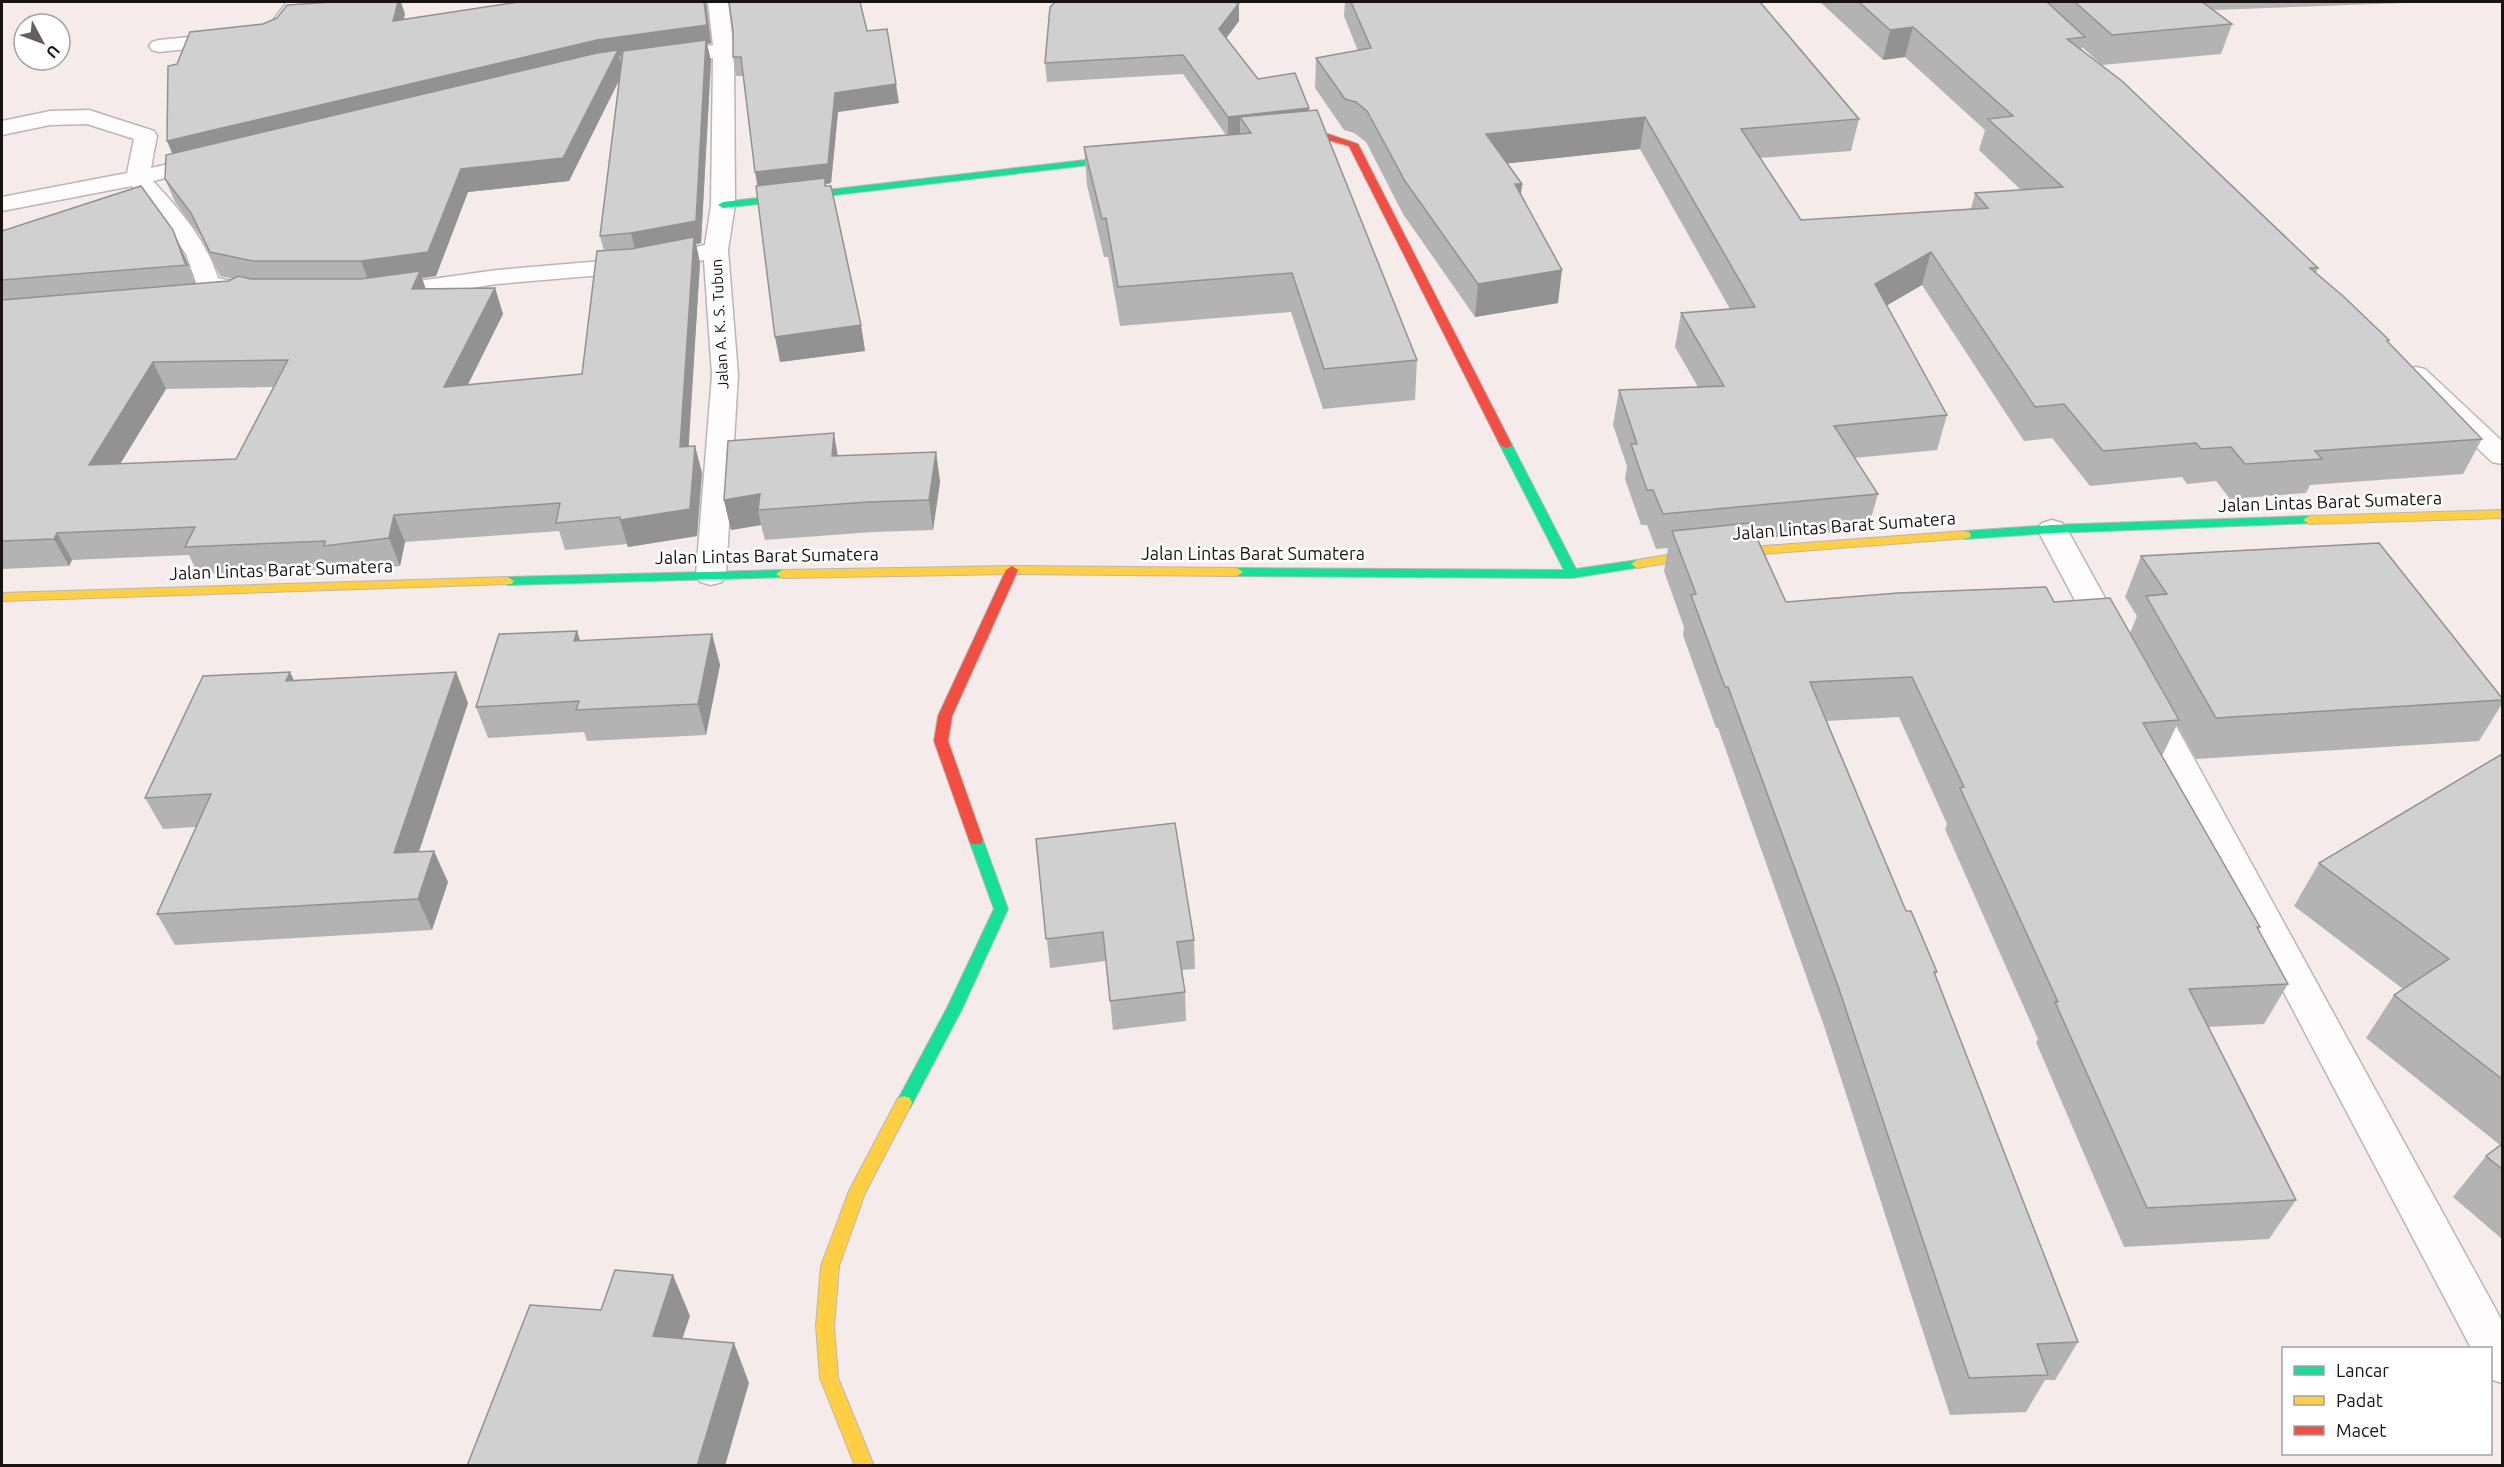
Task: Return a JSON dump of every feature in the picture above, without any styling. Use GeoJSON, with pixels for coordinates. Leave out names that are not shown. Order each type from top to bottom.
{"type":"FeatureCollection","features":[{"type":"Feature","properties":{"kind":"main road"},"geometry":{"type":"LineString","coordinates":[[1273,141],[1322,135],[1340,138],[1353,144],[1572,574]]}},
{"type":"Feature","properties":{"kind":"main road"},"geometry":{"type":"LineString","coordinates":[[723,205],[1144,156]]}},
{"type":"Feature","properties":{"kind":"main road","name":"Jalan Lintas Barat Sumatera"},"geometry":{"type":"LineString","coordinates":[[2,597],[711,575],[1012,570],[1572,574],[1685,556],[2052,529],[2502,514]]}},
{"type":"Feature","properties":{"kind":"main road"},"geometry":{"type":"LineString","coordinates":[[864,1466],[829,1378],[825,1326],[830,1266],[857,1191],[954,1009],[1001,909],[941,741],[945,716],[1012,570]]}},
{"type":"Feature","properties":{"kind":"street"},"geometry":{"type":"LineString","coordinates":[[159,46],[262,36],[276,30],[297,2]]}},
{"type":"Feature","properties":{"kind":"street","name":"Jalan A. K. S. Tubun"},"geometry":{"type":"LineString","coordinates":[[711,575],[725,375],[716,250],[723,205],[724,50],[718,2]]}},
{"type":"Feature","properties":{"kind":"street"},"geometry":{"type":"LineString","coordinates":[[647,61],[724,50]]}},
{"type":"Feature","properties":{"kind":"street"},"geometry":{"type":"LineString","coordinates":[[2,128],[50,118],[99,118],[146,136],[137,178]]}},
{"type":"Feature","properties":{"kind":"street"},"geometry":{"type":"LineString","coordinates":[[2,204],[137,178],[230,156]]}},
{"type":"Feature","properties":{"kind":"street"},"geometry":{"type":"LineString","coordinates":[[137,178],[170,213],[198,254],[207,283],[267,296],[190,302]]}},
{"type":"Feature","properties":{"kind":"street"},"geometry":{"type":"LineString","coordinates":[[360,295],[497,277],[636,265],[716,250]]}},
{"type":"Feature","properties":{"kind":"street"},"geometry":{"type":"LineString","coordinates":[[2399,358],[2502,456]]}},
{"type":"Feature","properties":{"kind":"street"},"geometry":{"type":"LineString","coordinates":[[2052,529],[2502,1363]]}},
{"type":"Feature","properties":{"kind":"building"},"geometry":{"type":"Polygon","coordinates":[[[398,2],[393,21],[519,2],[704,2],[707,25],[597,40],[167,141],[168,66],[177,64],[190,32],[263,24],[277,18],[287,5],[398,2]]]}},
{"type":"Feature","properties":{"kind":"building"},"geometry":{"type":"Polygon","coordinates":[[[729,2],[860,2],[867,31],[887,29],[896,84],[835,93],[828,164],[755,172],[741,57],[733,57],[733,31],[729,2]]]}},
{"type":"Feature","properties":{"kind":"building"},"geometry":{"type":"Polygon","coordinates":[[[1055,2],[1239,3],[1219,29],[1258,79],[1295,73],[1309,108],[1228,117],[1183,55],[1045,63],[1050,7],[1055,2]]]}},
{"type":"Feature","properties":{"kind":"building"},"geometry":{"type":"Polygon","coordinates":[[[1351,2],[1760,2],[1859,119],[1741,129],[1801,220],[1988,208],[1975,193],[2063,187],[1988,119],[2013,116],[1913,27],[1890,30],[1859,2],[2047,2],[2085,37],[2067,39],[2122,81],[2318,268],[2310,268],[2389,340],[2387,341],[2482,439],[2315,451],[2322,459],[2245,464],[2231,447],[2201,449],[2196,443],[2103,451],[2064,404],[2035,407],[1931,252],[1875,284],[1947,415],[1834,426],[1878,494],[1663,514],[1653,490],[1647,490],[1631,444],[1637,444],[1619,390],[1724,386],[1681,313],[1755,307],[1645,117],[1486,134],[1522,184],[1515,184],[1562,270],[1478,284],[1405,181],[1367,111],[1356,102],[1345,99],[1316,58],[1371,48],[1351,2]]]}},
{"type":"Feature","properties":{"kind":"building"},"geometry":{"type":"Polygon","coordinates":[[[2075,2],[2202,2],[2232,24],[2112,35],[2075,2]]]}},
{"type":"Feature","properties":{"kind":"building"},"geometry":{"type":"Polygon","coordinates":[[[706,40],[696,221],[631,233],[600,236],[623,51],[706,40]]]}},
{"type":"Feature","properties":{"kind":"building"},"geometry":{"type":"Polygon","coordinates":[[[618,50],[563,158],[461,169],[428,252],[361,261],[253,261],[210,252],[191,213],[165,179],[166,155],[597,53],[618,50]]]}},
{"type":"Feature","properties":{"kind":"building"},"geometry":{"type":"Polygon","coordinates":[[[1317,110],[1417,360],[1324,369],[1292,273],[1118,287],[1106,218],[1102,219],[1084,147],[1251,133],[1240,117],[1317,110]]]}},
{"type":"Feature","properties":{"kind":"building"},"geometry":{"type":"Polygon","coordinates":[[[825,178],[825,186],[831,186],[861,325],[775,337],[756,186],[825,178]]]}},
{"type":"Feature","properties":{"kind":"building"},"geometry":{"type":"Polygon","coordinates":[[[141,186],[173,230],[185,263],[188,265],[2,280],[2,231],[141,186]]]}},
{"type":"Feature","properties":{"kind":"building"},"geometry":{"type":"Polygon","coordinates":[[[694,237],[680,447],[695,446],[690,509],[620,520],[620,517],[556,523],[560,503],[394,515],[389,538],[324,546],[325,541],[185,547],[195,527],[57,533],[54,539],[2,541],[2,300],[228,281],[239,276],[251,279],[361,279],[420,271],[412,289],[495,288],[444,387],[582,374],[597,251],[631,249],[694,237]],[[288,360],[153,362],[89,465],[236,459],[288,360]]]}},
{"type":"Feature","properties":{"kind":"building"},"geometry":{"type":"Polygon","coordinates":[[[834,433],[832,456],[936,452],[929,500],[758,510],[760,494],[724,500],[728,441],[834,433]]]}},
{"type":"Feature","properties":{"kind":"building"},"geometry":{"type":"Polygon","coordinates":[[[1750,523],[1786,602],[1898,593],[2046,587],[2054,602],[2110,598],[2179,720],[2143,723],[2260,927],[2257,927],[2288,984],[2189,989],[2296,1200],[2147,1208],[2055,1002],[2058,1002],[1960,788],[1964,787],[1912,677],[1810,682],[1906,911],[1911,911],[1937,972],[1934,972],[2078,1342],[2037,1344],[2048,1375],[1969,1378],[1839,989],[1728,687],[1725,687],[1691,595],[1696,594],[1672,531],[1750,523]]]}},
{"type":"Feature","properties":{"kind":"building"},"geometry":{"type":"Polygon","coordinates":[[[2379,543],[2502,700],[2216,718],[2146,596],[2167,594],[2141,556],[2379,543]]]}},
{"type":"Feature","properties":{"kind":"building"},"geometry":{"type":"Polygon","coordinates":[[[577,631],[574,641],[712,634],[698,704],[576,710],[579,701],[476,707],[499,634],[577,631]]]}},
{"type":"Feature","properties":{"kind":"building"},"geometry":{"type":"Polygon","coordinates":[[[290,672],[286,681],[456,672],[394,853],[434,851],[418,899],[157,914],[211,794],[145,798],[203,676],[290,672]]]}},
{"type":"Feature","properties":{"kind":"building"},"geometry":{"type":"Polygon","coordinates":[[[2502,754],[2502,1079],[2394,995],[2449,959],[2319,863],[2502,754]]]}},
{"type":"Feature","properties":{"kind":"building"},"geometry":{"type":"Polygon","coordinates":[[[1175,823],[1194,940],[1177,942],[1185,992],[1110,1001],[1103,932],[1046,939],[1036,839],[1175,823]]]}},
{"type":"Feature","properties":{"kind":"building"},"geometry":{"type":"Polygon","coordinates":[[[2502,1144],[2502,1169],[2486,1156],[2502,1144]]]}},
{"type":"Feature","properties":{"kind":"building"},"geometry":{"type":"Polygon","coordinates":[[[615,1270],[673,1275],[653,1336],[734,1343],[697,1466],[467,1466],[530,1305],[601,1310],[615,1270]]]}},
{"type":"Feature","properties":{"kind":"traffic: fast"},"geometry":{"type":"LineString","coordinates":[[723,205],[1129,158]]}},
{"type":"Feature","properties":{"kind":"traffic: fast"},"geometry":{"type":"LineString","coordinates":[[1506,445],[1572,574]]}},
{"type":"Feature","properties":{"kind":"traffic: fast"},"geometry":{"type":"LineString","coordinates":[[1965,535],[2052,529],[2309,520]]}},
{"type":"Feature","properties":{"kind":"traffic: fast"},"geometry":{"type":"LineString","coordinates":[[1237,572],[1572,574],[1637,564]]}},
{"type":"Feature","properties":{"kind":"traffic: fast"},"geometry":{"type":"LineString","coordinates":[[508,581],[782,574]]}},
{"type":"Feature","properties":{"kind":"traffic: fast"},"geometry":{"type":"LineString","coordinates":[[904,1103],[954,1009],[1001,909],[976,840]]}},
{"type":"Feature","properties":{"kind":"traffic: slow"},"geometry":{"type":"LineString","coordinates":[[2309,520],[2502,514]]}},
{"type":"Feature","properties":{"kind":"traffic: slow"},"geometry":{"type":"LineString","coordinates":[[1637,564],[1685,556],[1965,535]]}},
{"type":"Feature","properties":{"kind":"traffic: slow"},"geometry":{"type":"LineString","coordinates":[[782,574],[1012,570],[1237,572]]}},
{"type":"Feature","properties":{"kind":"traffic: slow"},"geometry":{"type":"LineString","coordinates":[[2,597],[508,581]]}},
{"type":"Feature","properties":{"kind":"traffic: slow"},"geometry":{"type":"LineString","coordinates":[[865,1466],[829,1378],[825,1326],[830,1266],[857,1191],[904,1103]]}},
{"type":"Feature","properties":{"kind":"traffic: jam"},"geometry":{"type":"LineString","coordinates":[[1284,139],[1328,137],[1353,144],[1506,445]]}},
{"type":"Feature","properties":{"kind":"traffic: jam"},"geometry":{"type":"LineString","coordinates":[[976,840],[941,741],[945,716],[1012,570]]}}]}
